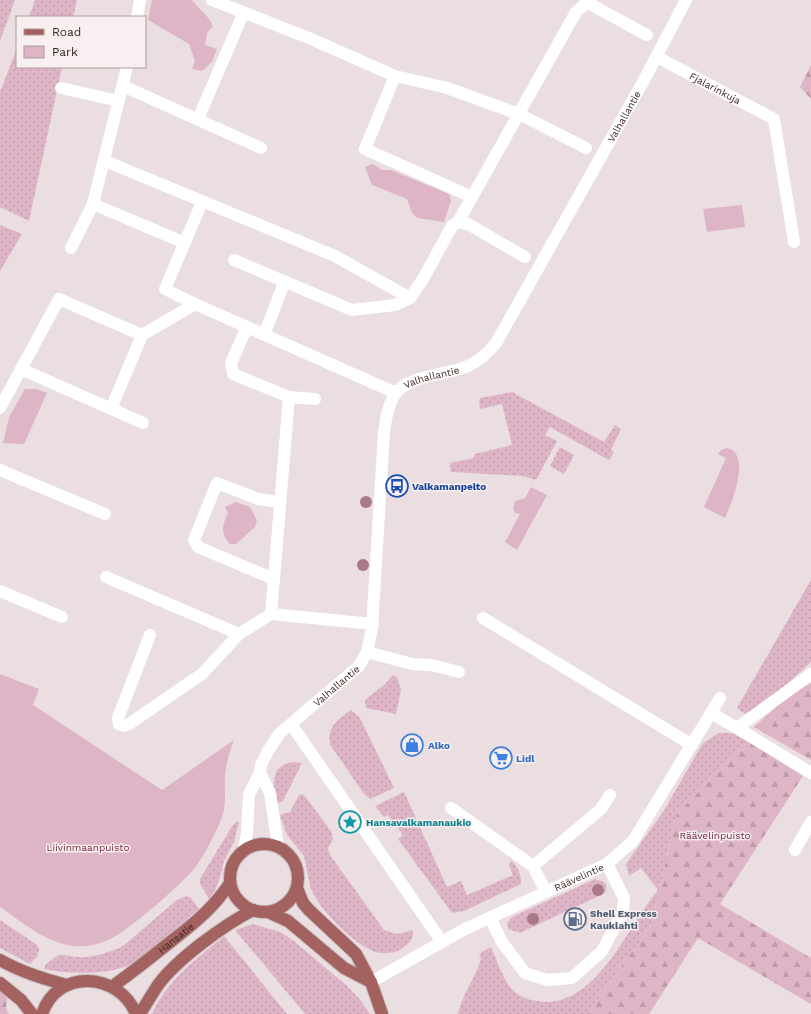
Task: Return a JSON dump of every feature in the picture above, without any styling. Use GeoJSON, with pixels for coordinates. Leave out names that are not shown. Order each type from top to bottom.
{"type":"FeatureCollection","features":[{"type":"Feature","properties":{"kind":"main road"},"geometry":{"type":"LineString","coordinates":[[371,982],[344,968],[288,921],[268,912],[253,910],[238,900],[230,883],[232,865],[244,850],[261,844],[278,847],[287,852],[297,868],[297,888],[303,903],[356,954],[371,982],[382,1014]]}},
{"type":"Feature","properties":{"kind":"main road","name":"Hansatie"},"geometry":{"type":"LineString","coordinates":[[113,986],[209,911],[230,883]]}},
{"type":"Feature","properties":{"kind":"main road"},"geometry":{"type":"LineString","coordinates":[[268,912],[286,904],[293,897],[297,888]]}},
{"type":"Feature","properties":{"kind":"main road"},"geometry":{"type":"LineString","coordinates":[[140,1014],[158,984],[171,971],[223,928],[253,910]]}},
{"type":"Feature","properties":{"kind":"main road"},"geometry":{"type":"LineString","coordinates":[[0,960],[14,968],[42,979],[67,985]]}},
{"type":"Feature","properties":{"kind":"main road"},"geometry":{"type":"LineString","coordinates":[[42,1014],[44,1008],[54,995],[67,985],[82,980],[98,981],[113,986],[124,994],[133,1005],[136,1014]]}},
{"type":"Feature","properties":{"kind":"main road"},"geometry":{"type":"LineString","coordinates":[[0,983],[21,1000],[32,1014]]}},
{"type":"Feature","properties":{"kind":"street"},"geometry":{"type":"LineString","coordinates":[[137,16],[140,0]]}},
{"type":"Feature","properties":{"kind":"street"},"geometry":{"type":"LineString","coordinates":[[212,0],[243,14],[309,38],[395,76],[448,88],[520,114],[586,148]]}},
{"type":"Feature","properties":{"kind":"street","name":"Valhallantie"},"geometry":{"type":"LineString","coordinates":[[244,850],[247,833],[249,794],[260,773],[261,764],[268,751],[279,734],[359,666],[367,652],[373,624],[384,432],[387,412],[396,393],[408,383],[467,367],[480,360],[496,343],[657,57],[686,0]]}},
{"type":"Feature","properties":{"kind":"street"},"geometry":{"type":"LineString","coordinates":[[234,260],[352,310],[395,305],[410,298],[423,280],[452,226],[458,222],[576,12],[589,2],[648,35]]}},
{"type":"Feature","properties":{"kind":"street"},"geometry":{"type":"LineString","coordinates":[[198,120],[243,14]]}},
{"type":"Feature","properties":{"kind":"street","name":"Fjalarinkuja"},"geometry":{"type":"LineString","coordinates":[[657,57],[774,119],[794,242]]}},
{"type":"Feature","properties":{"kind":"street"},"geometry":{"type":"LineString","coordinates":[[71,248],[93,204],[127,68]]}},
{"type":"Feature","properties":{"kind":"street"},"geometry":{"type":"LineString","coordinates":[[395,76],[365,149],[472,197]]}},
{"type":"Feature","properties":{"kind":"street"},"geometry":{"type":"LineString","coordinates":[[123,86],[261,148]]}},
{"type":"Feature","properties":{"kind":"street"},"geometry":{"type":"LineString","coordinates":[[61,88],[119,101]]}},
{"type":"Feature","properties":{"kind":"street"},"geometry":{"type":"LineString","coordinates":[[104,160],[335,256],[410,298]]}},
{"type":"Feature","properties":{"kind":"street"},"geometry":{"type":"LineString","coordinates":[[202,202],[165,289],[195,304],[396,393]]}},
{"type":"Feature","properties":{"kind":"street"},"geometry":{"type":"LineString","coordinates":[[93,204],[185,243]]}},
{"type":"Feature","properties":{"kind":"street"},"geometry":{"type":"LineString","coordinates":[[458,222],[468,224],[525,257]]}},
{"type":"Feature","properties":{"kind":"street"},"geometry":{"type":"LineString","coordinates":[[264,335],[285,281]]}},
{"type":"Feature","properties":{"kind":"street"},"geometry":{"type":"LineString","coordinates":[[0,408],[59,299],[142,335]]}},
{"type":"Feature","properties":{"kind":"street"},"geometry":{"type":"LineString","coordinates":[[112,409],[142,335],[195,304]]}},
{"type":"Feature","properties":{"kind":"street"},"geometry":{"type":"LineString","coordinates":[[247,327],[231,363],[233,374],[289,397],[315,399]]}},
{"type":"Feature","properties":{"kind":"street"},"geometry":{"type":"LineString","coordinates":[[21,369],[143,423]]}},
{"type":"Feature","properties":{"kind":"street"},"geometry":{"type":"LineString","coordinates":[[271,614],[289,397]]}},
{"type":"Feature","properties":{"kind":"street"},"geometry":{"type":"LineString","coordinates":[[0,470],[105,514]]}},
{"type":"Feature","properties":{"kind":"street"},"geometry":{"type":"LineString","coordinates":[[274,579],[198,547],[194,540],[217,483],[258,499],[280,502]]}},
{"type":"Feature","properties":{"kind":"street"},"geometry":{"type":"LineString","coordinates":[[106,577],[240,634]]}},
{"type":"Feature","properties":{"kind":"street"},"geometry":{"type":"LineString","coordinates":[[0,591],[62,617]]}},
{"type":"Feature","properties":{"kind":"street"},"geometry":{"type":"LineString","coordinates":[[150,635],[118,718],[120,724],[123,726],[129,724],[202,674],[240,634],[271,614],[373,624]]}},
{"type":"Feature","properties":{"kind":"street"},"geometry":{"type":"LineString","coordinates":[[483,618],[692,745]]}},
{"type":"Feature","properties":{"kind":"street"},"geometry":{"type":"LineString","coordinates":[[367,652],[412,664],[431,665],[459,672]]}},
{"type":"Feature","properties":{"kind":"street"},"geometry":{"type":"LineString","coordinates":[[736,728],[811,674]]}},
{"type":"Feature","properties":{"kind":"street","name":"Räävelintie"},"geometry":{"type":"LineString","coordinates":[[371,982],[442,942],[490,918],[607,864],[633,841],[720,698]]}},
{"type":"Feature","properties":{"kind":"street"},"geometry":{"type":"LineString","coordinates":[[711,712],[811,774]]}},
{"type":"Feature","properties":{"kind":"street"},"geometry":{"type":"LineString","coordinates":[[291,724],[442,942]]}},
{"type":"Feature","properties":{"kind":"street"},"geometry":{"type":"LineString","coordinates":[[260,773],[270,792],[278,847]]}},
{"type":"Feature","properties":{"kind":"street"},"geometry":{"type":"LineString","coordinates":[[533,866],[601,809],[610,795]]}},
{"type":"Feature","properties":{"kind":"street"},"geometry":{"type":"LineString","coordinates":[[451,808],[533,866],[546,892]]}},
{"type":"Feature","properties":{"kind":"street"},"geometry":{"type":"LineString","coordinates":[[795,850],[811,822]]}},
{"type":"Feature","properties":{"kind":"street"},"geometry":{"type":"LineString","coordinates":[[490,918],[502,942],[525,973],[547,980],[572,978],[602,951],[623,912],[624,898],[607,864]]}},
{"type":"Feature","properties":{"kind":"green space"},"geometry":{"type":"Polygon","coordinates":[[[0,0],[15,0],[0,41],[0,0]]]}},
{"type":"Feature","properties":{"kind":"green space"},"geometry":{"type":"Polygon","coordinates":[[[35,0],[77,0],[73,16],[29,16],[35,0]]]}},
{"type":"Feature","properties":{"kind":"green space"},"geometry":{"type":"Polygon","coordinates":[[[152,0],[192,0],[209,19],[213,26],[207,33],[205,45],[217,49],[212,62],[202,71],[192,69],[195,61],[189,44],[148,20],[152,0]]]}},
{"type":"Feature","properties":{"kind":"green space"},"geometry":{"type":"Polygon","coordinates":[[[16,51],[16,68],[62,68],[29,221],[0,207],[0,92],[16,51]]]}},
{"type":"Feature","properties":{"kind":"green space"},"geometry":{"type":"Polygon","coordinates":[[[811,65],[811,99],[800,87],[811,65]]]}},
{"type":"Feature","properties":{"kind":"green space"},"geometry":{"type":"Polygon","coordinates":[[[373,164],[382,170],[391,170],[449,194],[451,201],[444,222],[417,218],[412,213],[407,199],[372,185],[365,167],[373,164]]]}},
{"type":"Feature","properties":{"kind":"green space"},"geometry":{"type":"Polygon","coordinates":[[[742,205],[745,227],[707,232],[703,209],[742,205]]]}},
{"type":"Feature","properties":{"kind":"green space"},"geometry":{"type":"Polygon","coordinates":[[[0,225],[22,234],[0,271],[0,225]]]}},
{"type":"Feature","properties":{"kind":"green space"},"geometry":{"type":"Polygon","coordinates":[[[25,389],[37,389],[47,393],[24,444],[3,443],[9,417],[25,389]]]}},
{"type":"Feature","properties":{"kind":"green space"},"geometry":{"type":"Polygon","coordinates":[[[512,392],[604,442],[615,425],[621,429],[611,450],[614,452],[609,460],[550,427],[545,435],[557,441],[536,480],[523,476],[451,472],[450,463],[474,458],[475,454],[512,445],[502,404],[480,409],[479,402],[480,398],[512,392]]]}},
{"type":"Feature","properties":{"kind":"green space"},"geometry":{"type":"Polygon","coordinates":[[[560,447],[574,455],[564,474],[550,466],[560,447]]]}},
{"type":"Feature","properties":{"kind":"green space"},"geometry":{"type":"Polygon","coordinates":[[[727,448],[734,452],[738,459],[739,468],[735,491],[725,518],[704,507],[726,458],[718,454],[721,450],[727,448]]]}},
{"type":"Feature","properties":{"kind":"green space"},"geometry":{"type":"Polygon","coordinates":[[[531,487],[547,495],[517,550],[505,542],[520,514],[515,513],[513,508],[515,501],[525,498],[531,487]]]}},
{"type":"Feature","properties":{"kind":"green space"},"geometry":{"type":"Polygon","coordinates":[[[236,502],[250,507],[257,520],[255,527],[236,544],[230,544],[223,533],[224,522],[228,513],[225,507],[236,502]]]}},
{"type":"Feature","properties":{"kind":"green space"},"geometry":{"type":"Polygon","coordinates":[[[811,580],[811,662],[777,694],[745,714],[737,708],[811,580]]]}},
{"type":"Feature","properties":{"kind":"green space","name":"Liivinmaanpuisto"},"geometry":{"type":"Polygon","coordinates":[[[0,674],[39,689],[33,705],[162,790],[234,740],[228,757],[226,770],[224,812],[214,835],[197,865],[182,882],[157,904],[120,933],[103,942],[94,945],[74,946],[54,941],[35,931],[0,907],[0,674]]]}},
{"type":"Feature","properties":{"kind":"green space"},"geometry":{"type":"Polygon","coordinates":[[[393,675],[397,677],[401,690],[396,714],[366,708],[365,700],[384,685],[393,675]]]}},
{"type":"Feature","properties":{"kind":"green space"},"geometry":{"type":"Polygon","coordinates":[[[811,683],[811,760],[754,727],[788,696],[811,683]]]}},
{"type":"Feature","properties":{"kind":"green space"},"geometry":{"type":"Polygon","coordinates":[[[351,710],[360,718],[394,788],[370,799],[364,794],[331,746],[331,729],[337,721],[351,710]]]}},
{"type":"Feature","properties":{"kind":"green space"},"geometry":{"type":"Polygon","coordinates":[[[719,733],[732,733],[748,741],[676,815],[652,924],[587,1014],[458,1014],[462,1000],[481,959],[479,954],[491,947],[501,972],[511,988],[522,997],[529,999],[545,1002],[564,999],[581,990],[597,976],[610,960],[658,890],[641,868],[629,876],[626,864],[663,812],[703,743],[719,733]]]}},
{"type":"Feature","properties":{"kind":"green space","name":"Räävelinpuisto"},"geometry":{"type":"Polygon","coordinates":[[[748,741],[803,776],[720,904],[811,958],[811,1004],[698,938],[649,1014],[587,1014],[652,924],[676,815],[748,741]]]}},
{"type":"Feature","properties":{"kind":"green space"},"geometry":{"type":"Polygon","coordinates":[[[294,762],[302,763],[283,801],[277,804],[274,784],[277,772],[280,767],[294,762]]]}},
{"type":"Feature","properties":{"kind":"green space"},"geometry":{"type":"Polygon","coordinates":[[[404,792],[447,887],[461,881],[467,895],[513,875],[509,865],[511,861],[519,871],[521,884],[464,911],[452,913],[398,839],[403,835],[388,815],[384,817],[375,806],[404,792]]]}},
{"type":"Feature","properties":{"kind":"green space"},"geometry":{"type":"Polygon","coordinates":[[[301,794],[304,795],[331,831],[333,839],[328,848],[330,855],[384,930],[397,934],[413,930],[411,940],[400,950],[392,953],[383,953],[375,952],[363,946],[338,925],[322,908],[316,899],[312,892],[314,891],[311,890],[304,856],[287,835],[280,815],[290,812],[301,794]]]}},
{"type":"Feature","properties":{"kind":"green space"},"geometry":{"type":"Polygon","coordinates":[[[236,822],[239,822],[234,842],[224,861],[215,891],[209,899],[200,884],[200,879],[236,822]]]}},
{"type":"Feature","properties":{"kind":"green space"},"geometry":{"type":"Polygon","coordinates":[[[595,879],[604,882],[606,885],[606,892],[520,933],[508,929],[507,923],[512,917],[595,879]]]}},
{"type":"Feature","properties":{"kind":"green space"},"geometry":{"type":"Polygon","coordinates":[[[187,896],[191,898],[199,909],[135,962],[118,969],[86,973],[44,969],[46,964],[58,955],[88,957],[106,953],[123,946],[177,900],[187,896]]]}},
{"type":"Feature","properties":{"kind":"green space"},"geometry":{"type":"Polygon","coordinates":[[[0,920],[37,945],[39,950],[37,957],[30,964],[0,948],[0,920]]]}},
{"type":"Feature","properties":{"kind":"green space"},"geometry":{"type":"Polygon","coordinates":[[[253,924],[280,932],[294,941],[347,986],[361,1001],[370,1014],[305,1014],[235,930],[253,924]]]}},
{"type":"Feature","properties":{"kind":"green space"},"geometry":{"type":"Polygon","coordinates":[[[224,936],[287,1014],[152,1014],[158,1002],[174,980],[224,936]]]}},
{"type":"Feature","properties":{"kind":"green space"},"geometry":{"type":"Polygon","coordinates":[[[0,990],[8,996],[6,1005],[9,1014],[0,1014],[0,990]]]}},
{"type":"Feature","properties":{"kind":"place","name":"Valkamanpelto"},"geometry":{"type":"Point","coordinates":[397,486]}},
{"type":"Feature","properties":{"kind":"place","name":"Alko"},"geometry":{"type":"Point","coordinates":[412,745]}},
{"type":"Feature","properties":{"kind":"place","name":"Lidl"},"geometry":{"type":"Point","coordinates":[501,758]}},
{"type":"Feature","properties":{"kind":"place","name":"Hansavalkamanaukio"},"geometry":{"type":"Point","coordinates":[350,822]}},
{"type":"Feature","properties":{"kind":"place","name":"Shell Express Kauklahti"},"geometry":{"type":"Point","coordinates":[575,919]}}]}
